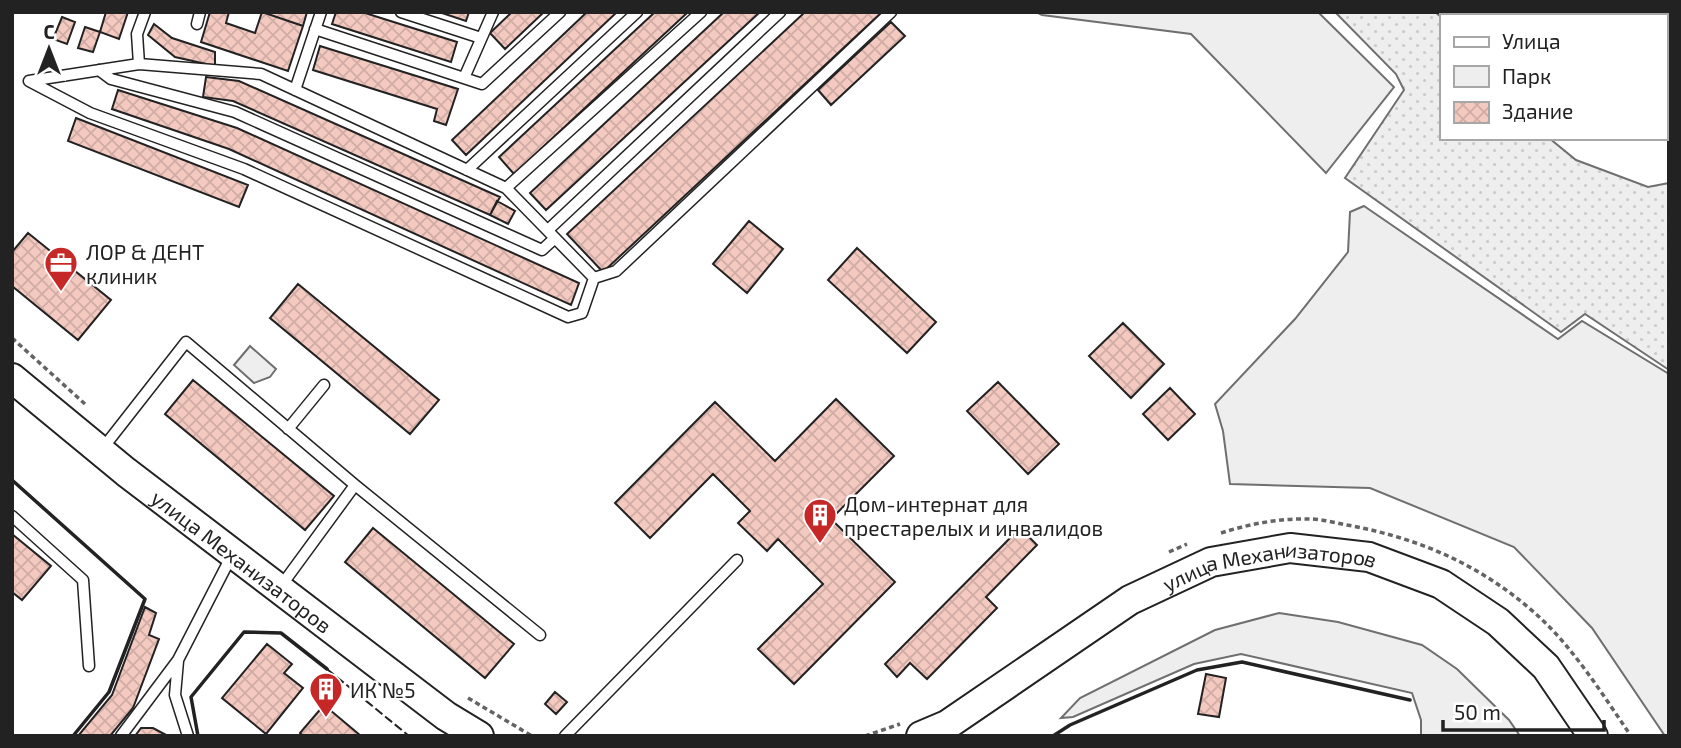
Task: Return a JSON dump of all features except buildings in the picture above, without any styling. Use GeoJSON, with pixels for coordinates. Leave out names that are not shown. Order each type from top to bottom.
{"type":"FeatureCollection","features":[{"type":"Feature","properties":{"kind":"main road","name":"улица Механизаторов"},"geometry":{"type":"LineString","coordinates":[[12,378],[232,554],[446,716],[479,736]]}},
{"type":"Feature","properties":{"kind":"main road","name":"улица Механизаторов"},"geometry":{"type":"LineString","coordinates":[[914,728],[947,725],[1130,600],[1211,562],[1290,548],[1370,557],[1441,584],[1499,622],[1546,667],[1593,736]]}},
{"type":"Feature","properties":{"kind":"lane"},"geometry":{"type":"LineString","coordinates":[[139,64],[137,34],[145,12]]}},
{"type":"Feature","properties":{"kind":"lane"},"geometry":{"type":"LineString","coordinates":[[197,24],[200,12]]}},
{"type":"Feature","properties":{"kind":"lane"},"geometry":{"type":"LineString","coordinates":[[295,90],[321,12]]}},
{"type":"Feature","properties":{"kind":"lane"},"geometry":{"type":"LineString","coordinates":[[401,12],[481,38]]}},
{"type":"Feature","properties":{"kind":"lane"},"geometry":{"type":"LineString","coordinates":[[464,78],[493,12]]}},
{"type":"Feature","properties":{"kind":"lane"},"geometry":{"type":"LineString","coordinates":[[315,29],[482,84],[560,12]]}},
{"type":"Feature","properties":{"kind":"lane"},"geometry":{"type":"LineString","coordinates":[[467,170],[637,12]]}},
{"type":"Feature","properties":{"kind":"lane"},"geometry":{"type":"LineString","coordinates":[[506,188],[701,12]]}},
{"type":"Feature","properties":{"kind":"lane"},"geometry":{"type":"LineString","coordinates":[[99,70],[111,79],[235,112],[542,250],[551,234],[780,12]]}},
{"type":"Feature","properties":{"kind":"lane"},"geometry":{"type":"LineString","coordinates":[[594,278],[616,271],[891,12]]}},
{"type":"Feature","properties":{"kind":"lane"},"geometry":{"type":"LineString","coordinates":[[139,64],[261,74],[506,188],[594,278],[582,313],[568,317],[244,169],[90,113],[29,81],[139,64]]}},
{"type":"Feature","properties":{"kind":"lane"},"geometry":{"type":"LineString","coordinates":[[100,451],[186,342],[355,485],[540,635]]}},
{"type":"Feature","properties":{"kind":"lane"},"geometry":{"type":"LineString","coordinates":[[288,429],[324,385]]}},
{"type":"Feature","properties":{"kind":"lane"},"geometry":{"type":"LineString","coordinates":[[279,589],[355,485]]}},
{"type":"Feature","properties":{"kind":"lane"},"geometry":{"type":"LineString","coordinates":[[12,516],[83,580],[89,666]]}},
{"type":"Feature","properties":{"kind":"lane"},"geometry":{"type":"LineString","coordinates":[[121,736],[178,660],[232,554]]}},
{"type":"Feature","properties":{"kind":"lane"},"geometry":{"type":"LineString","coordinates":[[565,736],[737,560]]}},
{"type":"Feature","properties":{"kind":"lane"},"geometry":{"type":"LineString","coordinates":[[178,660],[175,695],[188,736]]}},
{"type":"Feature","properties":{"kind":"path"},"geometry":{"type":"LineString","coordinates":[[1214,536],[1251,524],[1310,519],[1373,530],[1436,549],[1493,580],[1538,615],[1583,668],[1631,736]]}},
{"type":"Feature","properties":{"kind":"path"},"geometry":{"type":"LineString","coordinates":[[1166,554],[1189,543]]}},
{"type":"Feature","properties":{"kind":"path"},"geometry":{"type":"LineString","coordinates":[[865,736],[914,728]]}},
{"type":"Feature","properties":{"kind":"green space"},"geometry":{"type":"Polygon","coordinates":[[[1036,12],[1318,12],[1394,87],[1326,173],[1191,34],[1042,15],[1036,12]]]}},
{"type":"Feature","properties":{"kind":"green space"},"geometry":{"type":"Polygon","coordinates":[[[1335,12],[1435,12],[1440,16],[1440,140],[1551,140],[1576,160],[1648,187],[1669,183],[1669,370],[1585,314],[1561,332],[1345,178],[1404,90],[1396,74],[1335,12]]]}},
{"type":"Feature","properties":{"kind":"green space"},"geometry":{"type":"Polygon","coordinates":[[[1364,206],[1558,339],[1582,321],[1669,374],[1669,736],[1665,736],[1592,628],[1514,547],[1370,488],[1230,484],[1223,431],[1215,404],[1295,319],[1348,252],[1350,212],[1364,206]]]}},
{"type":"Feature","properties":{"kind":"green space"},"geometry":{"type":"Polygon","coordinates":[[[250,346],[276,369],[270,377],[254,383],[234,365],[250,346]]]}},
{"type":"Feature","properties":{"kind":"green space"},"geometry":{"type":"Polygon","coordinates":[[[1279,613],[1338,622],[1422,645],[1457,669],[1509,720],[1520,736],[1421,736],[1421,720],[1412,693],[1241,654],[1194,664],[1073,717],[1061,718],[1080,698],[1215,630],[1279,613]]]}},
{"type":"Feature","properties":{"kind":"fence"},"geometry":{"type":"LineString","coordinates":[[327,669],[409,736]]}},
{"type":"Feature","properties":{"kind":"wall"},"geometry":{"type":"LineString","coordinates":[[12,480],[145,599],[109,692],[73,736]]}},
{"type":"Feature","properties":{"kind":"wall"},"geometry":{"type":"LineString","coordinates":[[198,736],[191,697],[244,632],[281,633],[327,669]]}},
{"type":"Feature","properties":{"kind":"wall"},"geometry":{"type":"LineString","coordinates":[[1053,736],[1070,725],[1197,670],[1242,662],[1410,700]]}},
{"type":"Feature","properties":{"kind":"place","name":"ЛОР & ДЕНТ клиник"},"geometry":{"type":"Point","coordinates":[61,293]}},
{"type":"Feature","properties":{"kind":"place","name":"Дом-интернат для престарелых и инвалидов"},"geometry":{"type":"Point","coordinates":[820,545]}},
{"type":"Feature","properties":{"kind":"place","name":"ИК №5"},"geometry":{"type":"Point","coordinates":[326,719]}}]}
